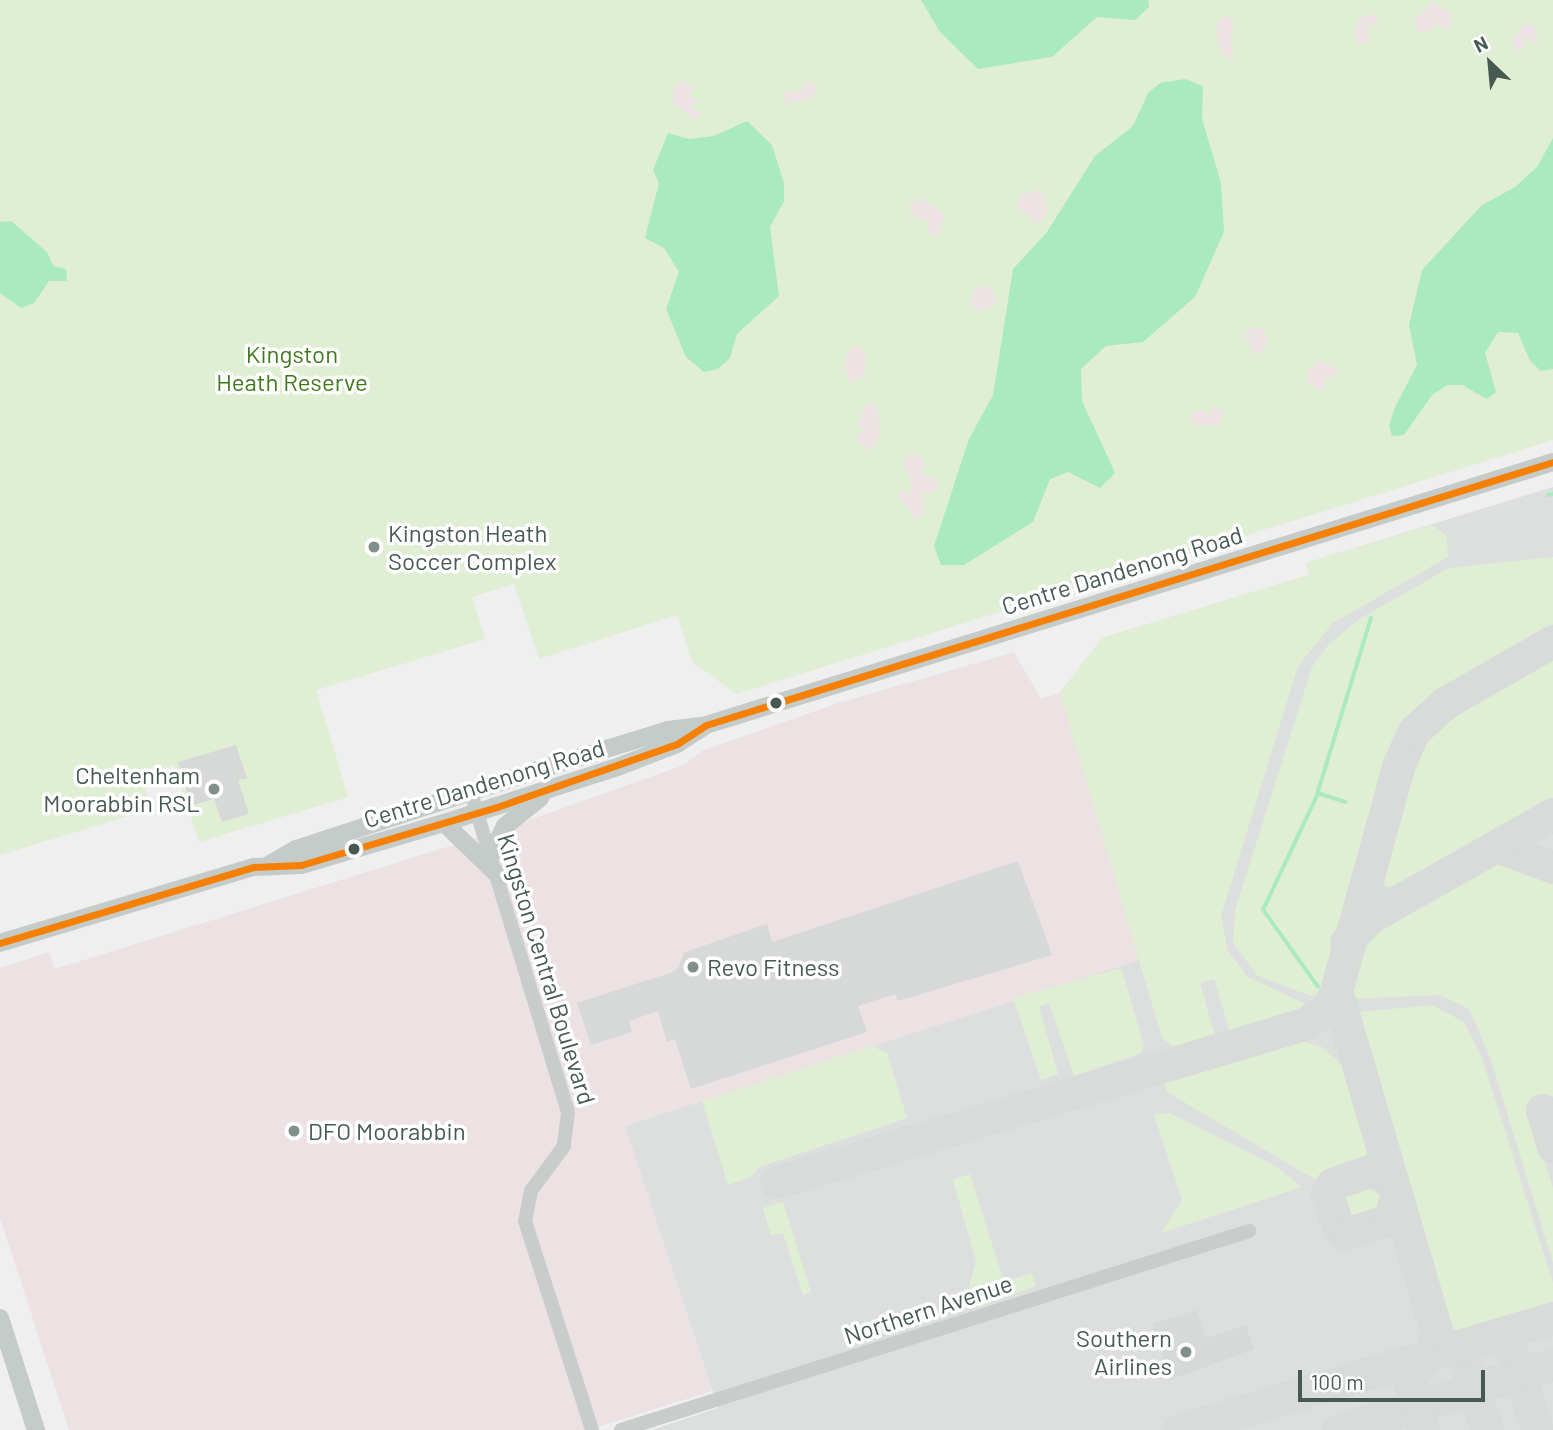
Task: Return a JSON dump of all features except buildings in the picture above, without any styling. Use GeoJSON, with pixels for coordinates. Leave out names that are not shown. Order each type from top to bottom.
{"type":"FeatureCollection","features":[{"type":"Feature","properties":{"kind":"main road","name":"Centre Dandenong Road"},"geometry":{"type":"LineString","coordinates":[[0,943],[270,864],[296,849],[668,730],[706,725],[1553,462]]}},
{"type":"Feature","properties":{"kind":"main road","name":"Centre Dandenong Road"},"geometry":{"type":"LineString","coordinates":[[270,864],[301,865],[477,813],[677,744],[706,725]]}},
{"type":"Feature","properties":{"kind":"main road"},"geometry":{"type":"LineString","coordinates":[[491,855],[505,826],[552,789]]}},
{"type":"Feature","properties":{"kind":"main road"},"geometry":{"type":"LineString","coordinates":[[444,823],[497,874]]}},
{"type":"Feature","properties":{"kind":"main road"},"geometry":{"type":"LineString","coordinates":[[0,1318],[36,1430]]}},
{"type":"Feature","properties":{"kind":"street","name":"Kingston Central Boulevard"},"geometry":{"type":"LineString","coordinates":[[471,793],[569,1119],[564,1146],[531,1191],[526,1227],[592,1430]]}},
{"type":"Feature","properties":{"kind":"street","name":"Northern Avenue"},"geometry":{"type":"LineString","coordinates":[[621,1430],[1250,1231]]}},
{"type":"Feature","properties":{"kind":"shaded area"},"geometry":{"type":"Polygon","coordinates":[[[921,0],[1148,0],[1149,7],[1135,20],[1097,17],[1052,57],[978,69],[940,32],[921,0]]]}},
{"type":"Feature","properties":{"kind":"shaded area"},"geometry":{"type":"Polygon","coordinates":[[[1185,79],[1203,86],[1202,119],[1221,183],[1224,232],[1195,297],[1143,342],[1106,346],[1081,369],[1082,401],[1115,473],[1100,488],[1068,472],[1050,479],[1033,522],[964,565],[941,565],[934,546],[969,439],[993,395],[1013,269],[1047,232],[1095,156],[1133,126],[1148,93],[1160,83],[1185,79]]]}},
{"type":"Feature","properties":{"kind":"shaded area"},"geometry":{"type":"Polygon","coordinates":[[[747,121],[772,145],[784,183],[784,201],[770,227],[779,296],[737,334],[730,358],[718,369],[704,372],[686,357],[666,309],[679,272],[664,248],[645,238],[659,183],[653,170],[668,133],[689,139],[714,136],[747,121]]]}},
{"type":"Feature","properties":{"kind":"shaded area"},"geometry":{"type":"Polygon","coordinates":[[[1553,138],[1553,369],[1541,371],[1530,361],[1518,333],[1498,332],[1485,353],[1496,392],[1487,399],[1462,385],[1447,385],[1432,395],[1404,435],[1392,436],[1389,426],[1395,407],[1417,365],[1409,325],[1422,270],[1481,206],[1515,187],[1537,167],[1553,138]]]}},
{"type":"Feature","properties":{"kind":"shaded area"},"geometry":{"type":"Polygon","coordinates":[[[11,221],[47,252],[53,266],[66,269],[67,281],[49,281],[34,303],[21,308],[0,293],[0,222],[11,221]]]}},
{"type":"Feature","properties":{"kind":"shaded area"},"geometry":{"type":"Polygon","coordinates":[[[1553,487],[1553,1430],[651,1430],[718,1408],[625,1126],[1139,960],[1060,693],[1102,638],[1309,575],[1306,563],[1553,487]]]}},
{"type":"Feature","properties":{"kind":"shaded area","name":"DFO Moorabbin"},"geometry":{"type":"Polygon","coordinates":[[[1014,652],[1041,699],[1060,693],[1139,960],[625,1126],[712,1391],[588,1430],[69,1430],[0,1218],[0,968],[49,952],[55,969],[495,832],[684,765],[702,751],[838,703],[1014,652]]]}},
{"type":"Feature","properties":{"kind":"green space","name":"Kingston Heath Reserve"},"geometry":{"type":"Polygon","coordinates":[[[0,0],[1553,0],[1553,440],[736,694],[692,662],[677,615],[539,659],[514,584],[472,597],[485,639],[316,690],[348,797],[199,842],[174,765],[141,776],[151,809],[0,855],[0,0]]]}},
{"type":"Feature","properties":{"kind":"green space"},"geometry":{"type":"Polygon","coordinates":[[[1432,525],[1447,536],[1448,557],[1333,623],[1298,666],[1221,916],[1228,951],[1248,977],[1312,1007],[1231,1036],[1214,979],[1200,983],[1216,1040],[1176,1049],[1162,1038],[1060,693],[1102,638],[1309,575],[1306,563],[1432,525]]]}},
{"type":"Feature","properties":{"kind":"green space"},"geometry":{"type":"Polygon","coordinates":[[[1553,557],[1553,630],[1429,703],[1403,732],[1321,994],[1311,996],[1258,976],[1233,943],[1235,910],[1312,667],[1328,645],[1361,618],[1449,568],[1553,557]]]}},
{"type":"Feature","properties":{"kind":"green space"},"geometry":{"type":"Polygon","coordinates":[[[1553,651],[1553,802],[1414,883],[1396,889],[1386,886],[1378,867],[1419,740],[1441,717],[1553,651]]]}},
{"type":"Feature","properties":{"kind":"green space"},"geometry":{"type":"Polygon","coordinates":[[[1514,861],[1553,877],[1553,1096],[1529,1110],[1553,1188],[1553,1263],[1490,1057],[1469,1009],[1440,995],[1346,999],[1354,954],[1377,926],[1488,862],[1514,861]]]}},
{"type":"Feature","properties":{"kind":"green space"},"geometry":{"type":"Polygon","coordinates":[[[1121,968],[1144,1045],[1141,1053],[1074,1076],[1049,1003],[1039,1007],[1058,1074],[1041,1080],[1013,998],[1121,968]]]}},
{"type":"Feature","properties":{"kind":"green space"},"geometry":{"type":"Polygon","coordinates":[[[1432,1005],[1464,1022],[1482,1058],[1553,1283],[1553,1305],[1465,1333],[1449,1327],[1440,1312],[1348,1013],[1432,1005]]]}},
{"type":"Feature","properties":{"kind":"green space"},"geometry":{"type":"Polygon","coordinates":[[[1298,1040],[1322,1047],[1341,1064],[1368,1145],[1367,1160],[1314,1179],[1167,1092],[1164,1080],[1298,1040]]]}},
{"type":"Feature","properties":{"kind":"green space"},"geometry":{"type":"Polygon","coordinates":[[[872,1046],[887,1053],[907,1118],[759,1167],[751,1177],[728,1185],[702,1101],[872,1046]]]}},
{"type":"Feature","properties":{"kind":"green space"},"geometry":{"type":"Polygon","coordinates":[[[1169,1113],[1274,1165],[1302,1187],[1161,1233],[1182,1200],[1154,1115],[1169,1113]]]}},
{"type":"Feature","properties":{"kind":"green space"},"geometry":{"type":"Polygon","coordinates":[[[970,1174],[1004,1282],[1032,1273],[1036,1286],[975,1308],[968,1292],[976,1261],[953,1180],[970,1174]]]}},
{"type":"Feature","properties":{"kind":"green space"},"geometry":{"type":"Polygon","coordinates":[[[1367,1182],[1382,1190],[1382,1208],[1354,1222],[1343,1189],[1367,1182]]]}},
{"type":"Feature","properties":{"kind":"green space"},"geometry":{"type":"Polygon","coordinates":[[[783,1202],[811,1292],[803,1295],[783,1233],[771,1236],[763,1208],[783,1202]]]}},
{"type":"Feature","properties":{"kind":"sand"},"geometry":{"type":"Polygon","coordinates":[[[1434,2],[1451,14],[1451,25],[1444,29],[1435,23],[1429,31],[1417,31],[1414,19],[1434,2]]]}},
{"type":"Feature","properties":{"kind":"sand"},"geometry":{"type":"Polygon","coordinates":[[[1372,14],[1380,22],[1366,29],[1370,41],[1359,43],[1354,33],[1361,17],[1372,14]]]}},
{"type":"Feature","properties":{"kind":"sand"},"geometry":{"type":"Polygon","coordinates":[[[1224,16],[1234,20],[1230,39],[1235,52],[1227,59],[1218,46],[1217,24],[1224,16]]]}},
{"type":"Feature","properties":{"kind":"sand"},"geometry":{"type":"Polygon","coordinates":[[[1524,23],[1535,26],[1539,37],[1531,42],[1523,36],[1525,44],[1519,52],[1511,43],[1524,23]]]}},
{"type":"Feature","properties":{"kind":"sand"},"geometry":{"type":"Polygon","coordinates":[[[685,81],[692,88],[688,97],[697,100],[691,108],[701,114],[695,120],[673,103],[674,87],[685,81]]]}},
{"type":"Feature","properties":{"kind":"sand"},"geometry":{"type":"Polygon","coordinates":[[[808,81],[816,85],[815,96],[786,105],[785,91],[799,93],[808,81]]]}},
{"type":"Feature","properties":{"kind":"sand"},"geometry":{"type":"Polygon","coordinates":[[[1042,190],[1047,215],[1037,224],[1016,205],[1021,195],[1042,190]]]}},
{"type":"Feature","properties":{"kind":"sand"},"geometry":{"type":"Polygon","coordinates":[[[921,198],[945,214],[938,235],[928,235],[928,221],[910,214],[911,203],[921,198]]]}},
{"type":"Feature","properties":{"kind":"sand"},"geometry":{"type":"Polygon","coordinates":[[[983,286],[991,290],[995,298],[991,306],[983,310],[975,306],[971,298],[975,290],[983,286]]]}},
{"type":"Feature","properties":{"kind":"sand"},"geometry":{"type":"Polygon","coordinates":[[[1251,327],[1263,330],[1268,341],[1260,355],[1249,351],[1251,343],[1244,337],[1251,327]]]}},
{"type":"Feature","properties":{"kind":"sand"},"geometry":{"type":"Polygon","coordinates":[[[856,346],[865,352],[866,373],[851,384],[845,368],[848,351],[856,346]]]}},
{"type":"Feature","properties":{"kind":"sand"},"geometry":{"type":"Polygon","coordinates":[[[1320,360],[1339,371],[1334,378],[1324,375],[1326,386],[1319,390],[1309,384],[1307,373],[1320,360]]]}},
{"type":"Feature","properties":{"kind":"sand"},"geometry":{"type":"Polygon","coordinates":[[[867,403],[876,406],[880,428],[877,444],[868,450],[855,437],[866,427],[857,425],[867,403]]]}},
{"type":"Feature","properties":{"kind":"sand"},"geometry":{"type":"Polygon","coordinates":[[[1214,406],[1224,412],[1219,425],[1191,425],[1193,413],[1204,410],[1207,415],[1214,406]]]}},
{"type":"Feature","properties":{"kind":"sand"},"geometry":{"type":"Polygon","coordinates":[[[908,454],[923,457],[922,474],[938,480],[933,493],[921,492],[925,513],[916,519],[898,496],[903,489],[911,495],[910,477],[903,467],[908,454]]]}},
{"type":"Feature","properties":{"kind":"waterway"},"geometry":{"type":"LineString","coordinates":[[1548,495],[1553,494]]}},
{"type":"Feature","properties":{"kind":"waterway"},"geometry":{"type":"LineString","coordinates":[[1318,987],[1263,910],[1316,798],[1371,618]]}},
{"type":"Feature","properties":{"kind":"waterway"},"geometry":{"type":"LineString","coordinates":[[1318,793],[1346,802]]}},
{"type":"Feature","properties":{"kind":"taxiway"},"geometry":{"type":"LineString","coordinates":[[1423,1430],[1409,1381],[1434,1346],[1436,1330],[1336,991],[1399,764],[1414,731],[1445,703],[1553,641]]}},
{"type":"Feature","properties":{"kind":"taxiway"},"geometry":{"type":"LineString","coordinates":[[1346,942],[1370,917],[1553,814]]}},
{"type":"Feature","properties":{"kind":"taxiway"},"geometry":{"type":"LineString","coordinates":[[1496,846],[1553,867]]}},
{"type":"Feature","properties":{"kind":"taxiway"},"geometry":{"type":"LineString","coordinates":[[776,1182],[1304,1024],[1327,1009],[1336,991]]}},
{"type":"Feature","properties":{"kind":"taxiway"},"geometry":{"type":"LineString","coordinates":[[1542,1110],[1553,1146]]}},
{"type":"Feature","properties":{"kind":"taxiway"},"geometry":{"type":"LineString","coordinates":[[1391,1182],[1372,1170],[1332,1184],[1327,1195],[1339,1230],[1346,1234],[1388,1220],[1396,1199]]}},
{"type":"Feature","properties":{"kind":"taxiway"},"geometry":{"type":"LineString","coordinates":[[1179,1430],[1553,1318]]}},
{"type":"Feature","properties":{"kind":"taxiway"},"geometry":{"type":"LineString","coordinates":[[1512,1352],[1537,1430]]}},
{"type":"Feature","properties":{"kind":"taxiway"},"geometry":{"type":"LineString","coordinates":[[1338,1430],[1553,1364]]}},
{"type":"Feature","properties":{"kind":"taxiway"},"geometry":{"type":"LineString","coordinates":[[1467,1368],[1487,1430]]}},
{"type":"Feature","properties":{"kind":"transit line"},"geometry":{"type":"LineString","coordinates":[[0,943],[254,867],[301,865],[497,807],[677,744],[706,725],[1553,462]]}},
{"type":"Feature","properties":{"kind":"place","name":"Kingston Heath Soccer Complex"},"geometry":{"type":"Point","coordinates":[374,547]}},
{"type":"Feature","properties":{"kind":"place","name":"Cheltenham Moorabbin RSL"},"geometry":{"type":"Point","coordinates":[214,789]}},
{"type":"Feature","properties":{"kind":"place","name":"Revo Fitness"},"geometry":{"type":"Point","coordinates":[693,967]}},
{"type":"Feature","properties":{"kind":"place","name":"DFO Moorabbin"},"geometry":{"type":"Point","coordinates":[294,1131]}},
{"type":"Feature","properties":{"kind":"place","name":"Southern Airlines"},"geometry":{"type":"Point","coordinates":[1186,1352]}}]}
